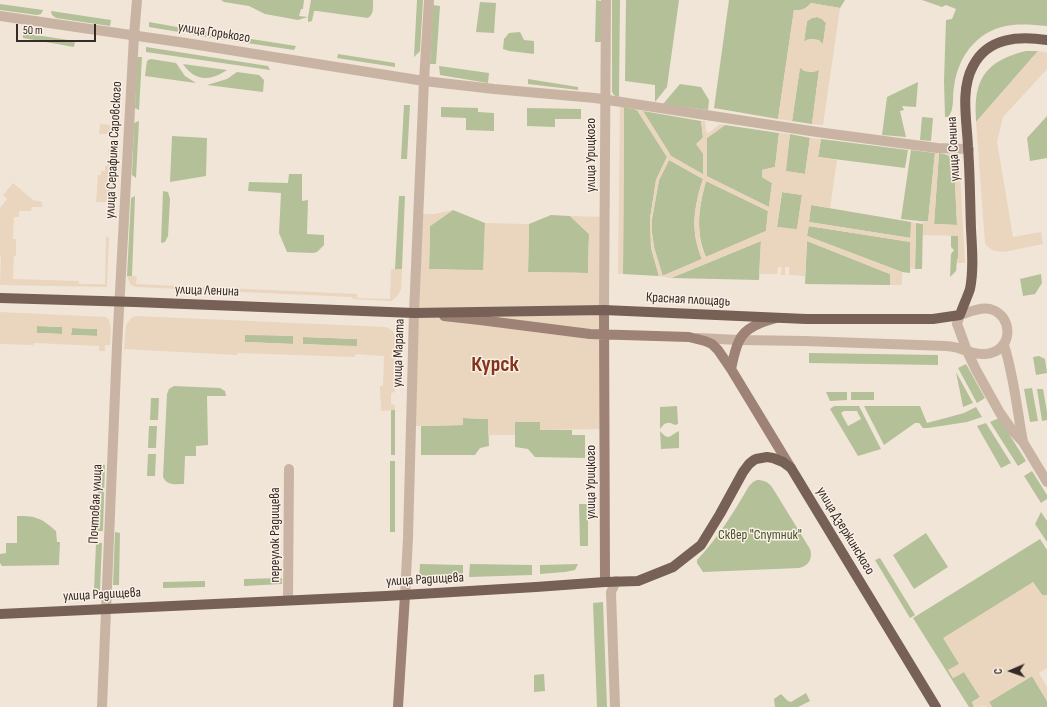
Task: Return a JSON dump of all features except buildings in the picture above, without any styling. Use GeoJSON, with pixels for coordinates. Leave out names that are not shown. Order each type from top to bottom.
{"type":"FeatureCollection","features":[{"type":"Feature","properties":{"kind":"main road","name":"улица Сонина"},"geometry":{"type":"LineString","coordinates":[[960,315],[970,289],[972,264],[966,89],[969,75],[973,64],[981,55],[991,46],[999,42],[1012,38],[1047,40]]}},
{"type":"Feature","properties":{"kind":"main road","name":"улица Ленина"},"geometry":{"type":"LineString","coordinates":[[0,298],[414,314]]}},
{"type":"Feature","properties":{"kind":"main road","name":"Красная площадь"},"geometry":{"type":"LineString","coordinates":[[414,314],[604,310],[776,318],[933,319],[960,315]]}},
{"type":"Feature","properties":{"kind":"main road","name":"улица Урицкого"},"geometry":{"type":"LineString","coordinates":[[604,310],[605,582]]}},
{"type":"Feature","properties":{"kind":"main road","name":"улица Дзержинского"},"geometry":{"type":"LineString","coordinates":[[414,314],[480,320],[590,334],[689,337],[712,344],[731,369],[936,707]]}},
{"type":"Feature","properties":{"kind":"main road"},"geometry":{"type":"LineString","coordinates":[[731,369],[739,340],[747,330],[767,320],[776,318]]}},
{"type":"Feature","properties":{"kind":"main road","name":"улица Радищева"},"geometry":{"type":"LineString","coordinates":[[0,614],[405,595],[529,588],[616,581],[638,581],[673,568],[701,545],[749,464],[756,459],[767,457],[783,462],[791,468]]}},
{"type":"Feature","properties":{"kind":"main road","name":"улица Марата"},"geometry":{"type":"LineString","coordinates":[[398,707],[405,595]]}},
{"type":"Feature","properties":{"kind":"street","name":"улица Серафима Саровского"},"geometry":{"type":"LineString","coordinates":[[120,302],[137,0]]}},
{"type":"Feature","properties":{"kind":"street","name":"улица Марата"},"geometry":{"type":"LineString","coordinates":[[405,595],[414,314],[429,0]]}},
{"type":"Feature","properties":{"kind":"street","name":"улица Урицкого"},"geometry":{"type":"LineString","coordinates":[[604,310],[606,0]]}},
{"type":"Feature","properties":{"kind":"street","name":"улица Горького"},"geometry":{"type":"LineString","coordinates":[[0,16],[186,43],[424,81],[606,99],[817,132],[937,148],[968,149]]}},
{"type":"Feature","properties":{"kind":"street","name":"Почтовая улица"},"geometry":{"type":"LineString","coordinates":[[102,707],[120,302]]}},
{"type":"Feature","properties":{"kind":"street"},"geometry":{"type":"LineString","coordinates":[[689,337],[739,340],[946,346],[957,347],[967,351],[985,354],[999,350],[1004,346],[1006,341],[1006,324],[1002,316],[996,311],[983,309],[960,315],[957,324],[967,351],[1000,413],[1022,442],[1047,482]]}},
{"type":"Feature","properties":{"kind":"street"},"geometry":{"type":"LineString","coordinates":[[1004,346],[1011,375],[1022,442]]}},
{"type":"Feature","properties":{"kind":"street","name":"переулок Радищева"},"geometry":{"type":"LineString","coordinates":[[288,600],[289,470]]}},
{"type":"Feature","properties":{"kind":"street"},"geometry":{"type":"LineString","coordinates":[[615,707],[611,592],[616,581]]}},
{"type":"Feature","properties":{"kind":"green space"},"geometry":{"type":"Polygon","coordinates":[[[221,0],[304,0],[303,9],[301,9],[299,16],[308,17],[298,20],[265,14],[249,6],[224,2],[221,0]]]}},
{"type":"Feature","properties":{"kind":"green space"},"geometry":{"type":"Polygon","coordinates":[[[311,0],[373,0],[372,12],[368,18],[317,11],[314,11],[312,21],[308,22],[311,0]]]}},
{"type":"Feature","properties":{"kind":"green space"},"geometry":{"type":"Polygon","coordinates":[[[417,0],[423,0],[420,51],[414,57],[417,0]]]}},
{"type":"Feature","properties":{"kind":"green space"},"geometry":{"type":"Polygon","coordinates":[[[596,0],[601,1],[601,42],[595,42],[596,0]]]}},
{"type":"Feature","properties":{"kind":"green space"},"geometry":{"type":"Polygon","coordinates":[[[612,0],[620,0],[619,97],[614,95],[612,91],[612,0]]]}},
{"type":"Feature","properties":{"kind":"green space"},"geometry":{"type":"Polygon","coordinates":[[[626,0],[679,0],[667,87],[655,102],[655,85],[625,81],[626,0]]]}},
{"type":"Feature","properties":{"kind":"green space"},"geometry":{"type":"Polygon","coordinates":[[[729,0],[845,0],[840,8],[811,3],[803,9],[794,10],[778,119],[714,108],[729,0]]]}},
{"type":"Feature","properties":{"kind":"green space"},"geometry":{"type":"Polygon","coordinates":[[[922,0],[1047,0],[1047,26],[1013,25],[990,31],[980,37],[965,54],[960,64],[956,75],[952,111],[948,117],[945,117],[944,81],[946,20],[952,19],[956,9],[946,5],[942,7],[922,0]]]}},
{"type":"Feature","properties":{"kind":"green space"},"geometry":{"type":"Polygon","coordinates":[[[480,2],[496,3],[494,33],[476,32],[480,2]]]}},
{"type":"Feature","properties":{"kind":"green space"},"geometry":{"type":"Polygon","coordinates":[[[0,4],[43,10],[41,14],[37,15],[0,10],[0,4]]]}},
{"type":"Feature","properties":{"kind":"green space"},"geometry":{"type":"Polygon","coordinates":[[[433,5],[440,6],[436,64],[430,64],[433,5]]]}},
{"type":"Feature","properties":{"kind":"green space"},"geometry":{"type":"Polygon","coordinates":[[[51,11],[111,20],[110,26],[56,18],[52,15],[51,11]]]}},
{"type":"Feature","properties":{"kind":"green space"},"geometry":{"type":"Polygon","coordinates":[[[817,17],[826,23],[823,44],[804,41],[807,21],[817,17]]]}},
{"type":"Feature","properties":{"kind":"green space"},"geometry":{"type":"Polygon","coordinates":[[[149,22],[183,28],[179,32],[149,27],[149,22]]]}},
{"type":"Feature","properties":{"kind":"green space"},"geometry":{"type":"Polygon","coordinates":[[[193,30],[296,46],[294,50],[193,35],[193,30]]]}},
{"type":"Feature","properties":{"kind":"green space"},"geometry":{"type":"Polygon","coordinates":[[[520,32],[524,40],[534,41],[534,54],[503,49],[504,39],[509,33],[520,32]]]}},
{"type":"Feature","properties":{"kind":"green space"},"geometry":{"type":"Polygon","coordinates":[[[23,33],[75,41],[74,47],[23,38],[23,33]]]}},
{"type":"Feature","properties":{"kind":"green space"},"geometry":{"type":"Polygon","coordinates":[[[146,47],[268,66],[270,70],[146,52],[146,47]]]}},
{"type":"Feature","properties":{"kind":"green space"},"geometry":{"type":"Polygon","coordinates":[[[1026,51],[1038,51],[976,122],[976,103],[981,80],[992,66],[999,61],[1026,51]]]}},
{"type":"Feature","properties":{"kind":"green space"},"geometry":{"type":"Polygon","coordinates":[[[338,54],[395,63],[395,67],[337,58],[338,54]]]}},
{"type":"Feature","properties":{"kind":"green space"},"geometry":{"type":"Polygon","coordinates":[[[137,57],[142,57],[139,110],[135,108],[137,57]]]}},
{"type":"Feature","properties":{"kind":"green space"},"geometry":{"type":"Polygon","coordinates":[[[151,59],[176,63],[185,76],[196,83],[145,76],[147,61],[151,59]]]}},
{"type":"Feature","properties":{"kind":"green space"},"geometry":{"type":"Polygon","coordinates":[[[183,64],[227,70],[221,74],[204,78],[193,74],[183,64]]]}},
{"type":"Feature","properties":{"kind":"green space"},"geometry":{"type":"Polygon","coordinates":[[[439,66],[489,73],[488,83],[440,75],[439,66]]]}},
{"type":"Feature","properties":{"kind":"green space"},"geometry":{"type":"Polygon","coordinates":[[[800,67],[819,70],[812,124],[792,121],[800,67]]]}},
{"type":"Feature","properties":{"kind":"green space"},"geometry":{"type":"Polygon","coordinates":[[[237,72],[259,75],[264,80],[263,92],[207,85],[227,79],[237,72]]]}},
{"type":"Feature","properties":{"kind":"green space"},"geometry":{"type":"Polygon","coordinates":[[[528,79],[578,87],[578,90],[528,84],[528,79]]]}},
{"type":"Feature","properties":{"kind":"green space"},"geometry":{"type":"Polygon","coordinates":[[[918,82],[916,107],[902,106],[904,110],[900,111],[906,137],[882,135],[887,97],[918,82]]]}},
{"type":"Feature","properties":{"kind":"green space"},"geometry":{"type":"Polygon","coordinates":[[[680,84],[701,87],[709,100],[708,110],[663,104],[680,84]]]}},
{"type":"Feature","properties":{"kind":"green space"},"geometry":{"type":"Polygon","coordinates":[[[404,105],[410,105],[407,159],[401,159],[404,105]]]}},
{"type":"Feature","properties":{"kind":"green space"},"geometry":{"type":"Polygon","coordinates":[[[441,107],[478,108],[478,112],[494,113],[494,131],[466,130],[466,118],[441,117],[441,107]]]}},
{"type":"Feature","properties":{"kind":"green space"},"geometry":{"type":"Polygon","coordinates":[[[624,107],[637,110],[667,157],[656,180],[650,219],[651,248],[659,276],[623,274],[624,107]]]}},
{"type":"Feature","properties":{"kind":"green space"},"geometry":{"type":"Polygon","coordinates":[[[527,108],[581,109],[581,119],[555,119],[555,127],[527,126],[527,108]]]}},
{"type":"Feature","properties":{"kind":"green space"},"geometry":{"type":"Polygon","coordinates":[[[643,111],[701,121],[704,175],[671,156],[643,111]]]}},
{"type":"Feature","properties":{"kind":"green space"},"geometry":{"type":"Polygon","coordinates":[[[1047,116],[1047,158],[1030,161],[1027,138],[1047,116]]]}},
{"type":"Feature","properties":{"kind":"green space"},"geometry":{"type":"Polygon","coordinates":[[[922,117],[933,118],[931,141],[920,140],[922,117]]]}},
{"type":"Feature","properties":{"kind":"green space"},"geometry":{"type":"Polygon","coordinates":[[[139,121],[136,178],[132,175],[134,123],[139,121]]]}},
{"type":"Feature","properties":{"kind":"green space"},"geometry":{"type":"Polygon","coordinates":[[[725,125],[779,133],[775,167],[762,170],[762,177],[772,183],[769,207],[707,177],[707,138],[725,125]]]}},
{"type":"Feature","properties":{"kind":"green space"},"geometry":{"type":"Polygon","coordinates":[[[790,134],[810,138],[805,174],[785,171],[790,134]]]}},
{"type":"Feature","properties":{"kind":"green space"},"geometry":{"type":"Polygon","coordinates":[[[172,136],[207,138],[206,176],[170,182],[172,136]]]}},
{"type":"Feature","properties":{"kind":"green space"},"geometry":{"type":"Polygon","coordinates":[[[821,139],[908,150],[905,168],[818,157],[821,139]]]}},
{"type":"Feature","properties":{"kind":"green space"},"geometry":{"type":"Polygon","coordinates":[[[911,150],[935,153],[928,222],[901,219],[911,150]]]}},
{"type":"Feature","properties":{"kind":"green space"},"geometry":{"type":"Polygon","coordinates":[[[939,153],[950,156],[954,161],[957,225],[934,224],[939,153]]]}},
{"type":"Feature","properties":{"kind":"green space"},"geometry":{"type":"Polygon","coordinates":[[[669,160],[703,179],[697,199],[695,219],[696,239],[702,259],[662,276],[654,247],[652,219],[659,180],[669,160]]]}},
{"type":"Feature","properties":{"kind":"green space"},"geometry":{"type":"Polygon","coordinates":[[[289,174],[302,174],[302,201],[308,200],[307,234],[324,235],[324,245],[317,252],[287,252],[279,233],[281,193],[248,191],[249,182],[288,183],[289,174]]]}},
{"type":"Feature","properties":{"kind":"green space"},"geometry":{"type":"Polygon","coordinates":[[[706,181],[768,211],[766,231],[706,257],[700,238],[699,219],[706,181]]]}},
{"type":"Feature","properties":{"kind":"green space"},"geometry":{"type":"Polygon","coordinates":[[[163,191],[168,192],[170,199],[168,236],[165,242],[161,243],[163,191]]]}},
{"type":"Feature","properties":{"kind":"green space"},"geometry":{"type":"Polygon","coordinates":[[[782,192],[802,195],[797,230],[777,227],[782,192]]]}},
{"type":"Feature","properties":{"kind":"green space"},"geometry":{"type":"Polygon","coordinates":[[[135,196],[132,276],[127,276],[131,198],[135,196]]]}},
{"type":"Feature","properties":{"kind":"green space"},"geometry":{"type":"Polygon","coordinates":[[[399,196],[405,196],[402,269],[395,269],[399,196]]]}},
{"type":"Feature","properties":{"kind":"green space"},"geometry":{"type":"Polygon","coordinates":[[[811,205],[911,222],[911,238],[809,222],[811,205]]]}},
{"type":"Feature","properties":{"kind":"green space"},"geometry":{"type":"Polygon","coordinates":[[[453,210],[485,223],[484,271],[429,269],[430,226],[453,210]]]}},
{"type":"Feature","properties":{"kind":"green space"},"geometry":{"type":"Polygon","coordinates":[[[551,215],[570,216],[589,234],[588,273],[528,272],[529,224],[551,215]]]}},
{"type":"Feature","properties":{"kind":"green space"},"geometry":{"type":"Polygon","coordinates":[[[916,223],[923,224],[922,269],[915,269],[916,223]]]}},
{"type":"Feature","properties":{"kind":"green space"},"geometry":{"type":"Polygon","coordinates":[[[808,226],[911,242],[910,273],[902,272],[807,236],[808,226]]]}},
{"type":"Feature","properties":{"kind":"green space"},"geometry":{"type":"Polygon","coordinates":[[[951,235],[958,236],[958,258],[956,271],[950,277],[951,254],[954,250],[951,247],[951,235]]]}},
{"type":"Feature","properties":{"kind":"green space"},"geometry":{"type":"Polygon","coordinates":[[[761,241],[759,280],[671,278],[761,241]]]}},
{"type":"Feature","properties":{"kind":"green space"},"geometry":{"type":"Polygon","coordinates":[[[807,241],[890,274],[890,285],[805,284],[807,241]]]}},
{"type":"Feature","properties":{"kind":"green space"},"geometry":{"type":"Polygon","coordinates":[[[1041,274],[1042,283],[1035,294],[1023,296],[1020,279],[1041,274]]]}},
{"type":"Feature","properties":{"kind":"green space"},"geometry":{"type":"Polygon","coordinates":[[[37,326],[63,327],[62,334],[37,333],[37,326]]]}},
{"type":"Feature","properties":{"kind":"green space"},"geometry":{"type":"Polygon","coordinates":[[[72,328],[97,329],[97,336],[71,335],[72,328]]]}},
{"type":"Feature","properties":{"kind":"green space"},"geometry":{"type":"Polygon","coordinates":[[[245,334],[293,336],[293,344],[245,342],[245,334]]]}},
{"type":"Feature","properties":{"kind":"green space"},"geometry":{"type":"Polygon","coordinates":[[[303,337],[357,339],[357,347],[303,344],[303,337]]]}},
{"type":"Feature","properties":{"kind":"green space"},"geometry":{"type":"Polygon","coordinates":[[[809,353],[938,355],[938,365],[809,363],[809,353]]]}},
{"type":"Feature","properties":{"kind":"green space"},"geometry":{"type":"Polygon","coordinates":[[[1039,356],[1045,359],[1047,373],[1036,375],[1033,357],[1039,356]]]}},
{"type":"Feature","properties":{"kind":"green space"},"geometry":{"type":"Polygon","coordinates":[[[966,364],[985,398],[977,403],[958,368],[966,364]]]}},
{"type":"Feature","properties":{"kind":"green space"},"geometry":{"type":"Polygon","coordinates":[[[956,372],[973,403],[963,407],[956,372]]]}},
{"type":"Feature","properties":{"kind":"green space"},"geometry":{"type":"Polygon","coordinates":[[[174,386],[220,388],[225,391],[226,396],[207,396],[208,445],[196,446],[196,456],[185,456],[184,484],[169,483],[163,477],[167,394],[169,389],[174,386]]]}},
{"type":"Feature","properties":{"kind":"green space"},"geometry":{"type":"Polygon","coordinates":[[[1032,388],[1038,421],[1030,422],[1024,389],[1032,388]]]}},
{"type":"Feature","properties":{"kind":"green space"},"geometry":{"type":"Polygon","coordinates":[[[1037,389],[1043,389],[1047,420],[1042,421],[1037,389]]]}},
{"type":"Feature","properties":{"kind":"green space"},"geometry":{"type":"Polygon","coordinates":[[[826,392],[847,392],[847,400],[830,401],[826,392]]]}},
{"type":"Feature","properties":{"kind":"green space"},"geometry":{"type":"Polygon","coordinates":[[[851,392],[874,392],[874,400],[851,400],[851,392]]]}},
{"type":"Feature","properties":{"kind":"green space"},"geometry":{"type":"Polygon","coordinates":[[[151,398],[159,398],[158,420],[150,420],[151,398]]]}},
{"type":"Feature","properties":{"kind":"green space"},"geometry":{"type":"Polygon","coordinates":[[[677,406],[678,424],[675,425],[667,423],[660,429],[660,407],[677,406]]]}},
{"type":"Feature","properties":{"kind":"green space"},"geometry":{"type":"Polygon","coordinates":[[[834,406],[859,406],[881,449],[858,456],[830,409],[834,406]],[[844,411],[841,413],[848,426],[861,419],[857,411],[844,411]]]}},
{"type":"Feature","properties":{"kind":"green space"},"geometry":{"type":"Polygon","coordinates":[[[864,406],[920,406],[927,423],[964,413],[976,407],[982,417],[967,422],[928,428],[923,428],[919,423],[915,423],[884,445],[864,406]]]}},
{"type":"Feature","properties":{"kind":"green space"},"geometry":{"type":"Polygon","coordinates":[[[391,410],[395,410],[395,455],[391,455],[391,410]]]}},
{"type":"Feature","properties":{"kind":"green space"},"geometry":{"type":"Polygon","coordinates":[[[463,418],[488,419],[489,446],[480,448],[475,455],[421,455],[421,426],[463,425],[463,418]]]}},
{"type":"Feature","properties":{"kind":"green space"},"geometry":{"type":"Polygon","coordinates":[[[999,418],[1026,461],[1018,466],[990,422],[999,418]]]}},
{"type":"Feature","properties":{"kind":"green space"},"geometry":{"type":"Polygon","coordinates":[[[515,422],[540,422],[540,430],[572,430],[572,435],[585,435],[585,458],[535,457],[528,449],[515,447],[515,422]]]}},
{"type":"Feature","properties":{"kind":"green space"},"geometry":{"type":"Polygon","coordinates":[[[986,423],[1011,463],[1001,468],[977,426],[986,423]]]}},
{"type":"Feature","properties":{"kind":"green space"},"geometry":{"type":"Polygon","coordinates":[[[149,426],[157,426],[156,448],[148,448],[149,426]]]}},
{"type":"Feature","properties":{"kind":"green space"},"geometry":{"type":"Polygon","coordinates":[[[660,431],[666,436],[670,437],[679,431],[679,448],[661,449],[660,431]]]}},
{"type":"Feature","properties":{"kind":"green space"},"geometry":{"type":"Polygon","coordinates":[[[148,454],[156,454],[155,476],[147,476],[148,454]]]}},
{"type":"Feature","properties":{"kind":"green space"},"geometry":{"type":"Polygon","coordinates":[[[390,461],[395,461],[395,532],[390,532],[390,461]]]}},
{"type":"Feature","properties":{"kind":"green space"},"geometry":{"type":"Polygon","coordinates":[[[99,464],[105,465],[103,531],[97,531],[99,464]]]}},
{"type":"Feature","properties":{"kind":"green space"},"geometry":{"type":"Polygon","coordinates":[[[1032,471],[1047,495],[1047,499],[1041,503],[1024,476],[1032,471]]]}},
{"type":"Feature","properties":{"kind":"green space","name":"Сквер \"Спутник\""},"geometry":{"type":"Polygon","coordinates":[[[757,480],[762,480],[772,487],[810,549],[811,555],[808,563],[799,568],[703,572],[697,563],[697,560],[712,543],[749,486],[757,480]]]}},
{"type":"Feature","properties":{"kind":"green space"},"geometry":{"type":"Polygon","coordinates":[[[579,504],[588,504],[588,546],[580,546],[579,504]]]}},
{"type":"Feature","properties":{"kind":"green space"},"geometry":{"type":"Polygon","coordinates":[[[1041,512],[1047,521],[1047,542],[1035,524],[1041,512]]]}},
{"type":"Feature","properties":{"kind":"green space"},"geometry":{"type":"Polygon","coordinates":[[[17,516],[34,517],[46,523],[56,531],[57,542],[60,542],[59,565],[2,566],[0,563],[0,554],[6,553],[6,543],[17,543],[17,516]]]}},
{"type":"Feature","properties":{"kind":"green space"},"geometry":{"type":"Polygon","coordinates":[[[115,532],[120,533],[119,585],[113,585],[115,532]]]}},
{"type":"Feature","properties":{"kind":"green space"},"geometry":{"type":"Polygon","coordinates":[[[926,533],[948,567],[914,589],[893,555],[926,533]]]}},
{"type":"Feature","properties":{"kind":"green space"},"geometry":{"type":"Polygon","coordinates":[[[1040,539],[1047,550],[1047,595],[1042,595],[1033,582],[959,664],[949,670],[953,678],[964,672],[980,697],[972,702],[974,707],[969,707],[913,618],[1040,539]]]}},
{"type":"Feature","properties":{"kind":"green space"},"geometry":{"type":"Polygon","coordinates":[[[96,543],[102,543],[100,590],[94,590],[96,543]]]}},
{"type":"Feature","properties":{"kind":"green space"},"geometry":{"type":"Polygon","coordinates":[[[880,558],[915,615],[910,618],[875,560],[880,558]]]}},
{"type":"Feature","properties":{"kind":"green space"},"geometry":{"type":"Polygon","coordinates":[[[420,564],[463,565],[463,577],[419,579],[420,564]]]}},
{"type":"Feature","properties":{"kind":"green space"},"geometry":{"type":"Polygon","coordinates":[[[470,564],[532,565],[532,575],[469,577],[470,564]]]}},
{"type":"Feature","properties":{"kind":"green space"},"geometry":{"type":"Polygon","coordinates":[[[578,564],[575,570],[540,574],[540,565],[578,564]]]}},
{"type":"Feature","properties":{"kind":"green space"},"geometry":{"type":"Polygon","coordinates":[[[282,578],[282,584],[244,586],[244,579],[282,578]]]}},
{"type":"Feature","properties":{"kind":"green space"},"geometry":{"type":"Polygon","coordinates":[[[205,581],[205,587],[163,588],[163,582],[205,581]]]}},
{"type":"Feature","properties":{"kind":"green space"},"geometry":{"type":"Polygon","coordinates":[[[603,602],[607,707],[597,707],[593,603],[603,602]]]}},
{"type":"Feature","properties":{"kind":"green space"},"geometry":{"type":"Polygon","coordinates":[[[544,674],[545,691],[534,692],[534,675],[544,674]]]}},
{"type":"Feature","properties":{"kind":"green space"},"geometry":{"type":"Polygon","coordinates":[[[1032,676],[1047,701],[1047,707],[992,707],[989,702],[1032,676]]]}},
{"type":"Feature","properties":{"kind":"green space"},"geometry":{"type":"Polygon","coordinates":[[[806,693],[810,701],[798,707],[775,707],[774,699],[781,694],[791,702],[806,693]]]}},
{"type":"Feature","properties":{"kind":"shaded area"},"geometry":{"type":"Polygon","coordinates":[[[811,3],[840,8],[823,125],[812,124],[819,70],[809,72],[800,68],[792,121],[778,119],[794,10],[799,11],[808,7],[811,3]],[[817,17],[807,21],[804,41],[814,39],[819,40],[823,44],[826,23],[817,17]]]}},
{"type":"Feature","properties":{"kind":"shaded area"},"geometry":{"type":"Polygon","coordinates":[[[1038,51],[1047,53],[1047,69],[1003,117],[997,142],[1013,237],[1041,232],[1043,244],[1004,252],[994,251],[985,243],[976,122],[1038,51]]]}},
{"type":"Feature","properties":{"kind":"shaded area"},"geometry":{"type":"Polygon","coordinates":[[[620,106],[624,107],[623,274],[618,274],[620,106]]]}},
{"type":"Feature","properties":{"kind":"shaded area"},"geometry":{"type":"Polygon","coordinates":[[[637,110],[643,111],[671,156],[703,174],[703,154],[696,144],[703,137],[701,121],[705,121],[707,134],[720,124],[725,125],[707,138],[707,176],[769,207],[772,183],[762,177],[762,170],[775,167],[779,133],[790,134],[786,171],[805,174],[810,138],[821,139],[818,157],[837,160],[830,208],[811,205],[809,222],[910,238],[911,222],[916,223],[915,269],[910,268],[910,242],[809,226],[807,236],[902,272],[902,285],[890,285],[890,274],[807,241],[805,276],[789,275],[789,267],[785,267],[785,275],[781,275],[782,267],[778,267],[777,274],[759,274],[761,241],[671,278],[659,276],[651,248],[650,219],[656,180],[667,157],[637,110]],[[669,160],[659,180],[652,219],[652,233],[654,247],[663,276],[702,259],[696,240],[694,225],[698,195],[703,179],[669,160]],[[706,181],[699,213],[699,225],[702,250],[706,257],[766,231],[768,211],[706,181]],[[782,192],[777,227],[797,229],[802,195],[782,192]]]}},
{"type":"Feature","properties":{"kind":"shaded area"},"geometry":{"type":"Polygon","coordinates":[[[100,124],[110,125],[116,130],[112,201],[110,202],[96,202],[98,175],[101,175],[101,171],[105,171],[105,166],[107,166],[109,159],[108,150],[111,148],[112,134],[99,134],[100,124]]]}},
{"type":"Feature","properties":{"kind":"shaded area"},"geometry":{"type":"Polygon","coordinates":[[[935,153],[939,153],[934,224],[957,225],[954,161],[953,158],[946,154],[959,155],[965,263],[957,263],[958,236],[923,235],[923,221],[928,221],[935,153]]]}},
{"type":"Feature","properties":{"kind":"shaded area"},"geometry":{"type":"Polygon","coordinates":[[[13,183],[33,200],[42,202],[42,207],[32,207],[31,211],[19,211],[19,217],[14,217],[13,239],[16,239],[16,256],[14,256],[13,279],[79,281],[79,284],[105,284],[106,236],[109,238],[107,287],[0,285],[0,208],[7,199],[3,195],[13,183]]]}},
{"type":"Feature","properties":{"kind":"shaded area"},"geometry":{"type":"Polygon","coordinates":[[[453,210],[430,226],[429,269],[483,270],[485,223],[529,224],[528,272],[588,273],[589,234],[570,216],[605,217],[604,429],[540,430],[540,422],[515,422],[515,435],[488,435],[488,419],[463,418],[463,425],[410,426],[418,214],[435,214],[453,210]]]}},
{"type":"Feature","properties":{"kind":"shaded area"},"geometry":{"type":"Polygon","coordinates":[[[391,269],[402,269],[401,289],[398,295],[391,301],[354,299],[351,297],[135,287],[130,284],[127,276],[137,276],[136,284],[357,294],[357,298],[390,299],[391,269]]]}},
{"type":"Feature","properties":{"kind":"shaded area"},"geometry":{"type":"Polygon","coordinates":[[[0,312],[106,317],[109,320],[111,328],[110,345],[105,345],[105,351],[99,351],[99,346],[34,343],[33,345],[0,344],[0,312]],[[37,326],[37,333],[62,334],[62,327],[37,326]],[[72,328],[71,335],[97,336],[97,329],[72,328]]]}},
{"type":"Feature","properties":{"kind":"shaded area"},"geometry":{"type":"Polygon","coordinates":[[[136,316],[386,327],[392,330],[396,340],[395,392],[391,393],[391,404],[395,405],[395,410],[381,411],[380,386],[383,386],[384,356],[355,354],[355,357],[238,353],[237,355],[124,349],[126,325],[131,318],[136,316]],[[245,335],[245,342],[293,344],[293,336],[245,335]],[[303,337],[303,344],[357,346],[357,339],[303,337]]]}},
{"type":"Feature","properties":{"kind":"shaded area"},"geometry":{"type":"Polygon","coordinates":[[[1033,582],[1041,595],[1047,595],[1047,668],[1039,673],[1047,687],[1047,701],[1032,676],[989,702],[992,707],[974,707],[972,702],[980,697],[964,672],[953,678],[948,670],[959,664],[943,638],[1033,582]]]}},
{"type":"Feature","properties":{"kind":"district","name":"Курск"},"geometry":{"type":"Point","coordinates":[495,365]}}]}
